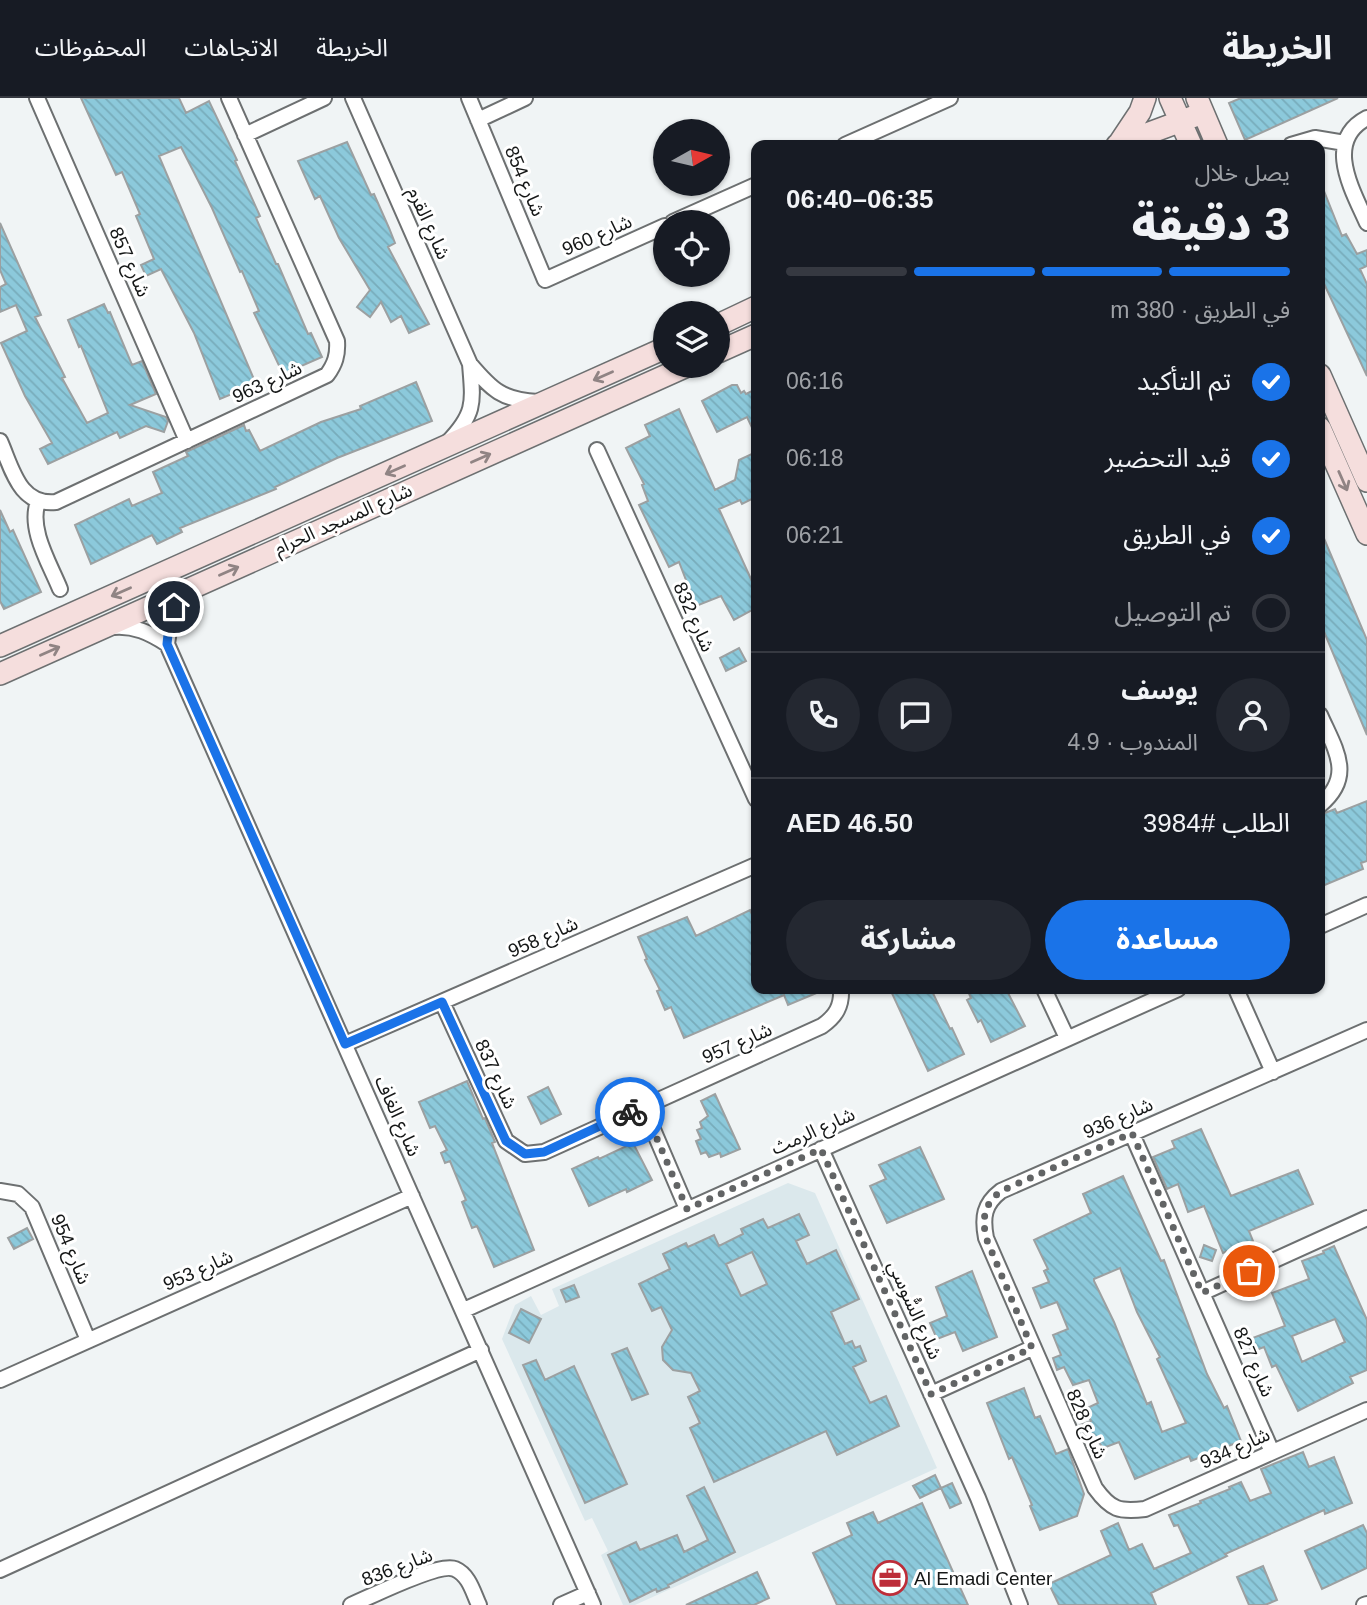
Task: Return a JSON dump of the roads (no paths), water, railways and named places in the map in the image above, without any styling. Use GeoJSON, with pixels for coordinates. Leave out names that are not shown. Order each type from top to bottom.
{"type":"FeatureCollection","features":[{"type":"Feature","properties":{"kind":"street","name":"شارع 857"},"geometry":{"type":"LineString","coordinates":[[37,98],[187,441]]}},
{"type":"Feature","properties":{"kind":"street","name":"شارع 963"},"geometry":{"type":"LineString","coordinates":[[38,502],[56,502],[327,375],[334,365],[338,354],[337,341],[229,98]]}},
{"type":"Feature","properties":{"kind":"street"},"geometry":{"type":"LineString","coordinates":[[245,135],[324,98]]}},
{"type":"Feature","properties":{"kind":"street","name":"شارع القرم"},"geometry":{"type":"LineString","coordinates":[[353,98],[470,364],[490,389],[505,397],[545,402]]}},
{"type":"Feature","properties":{"kind":"street","name":"شارع 854"},"geometry":{"type":"LineString","coordinates":[[469,98],[545,280]]}},
{"type":"Feature","properties":{"kind":"street"},"geometry":{"type":"LineString","coordinates":[[478,120],[525,98]]}},
{"type":"Feature","properties":{"kind":"street"},"geometry":{"type":"LineString","coordinates":[[856,140],[950,98]]}},
{"type":"Feature","properties":{"kind":"street"},"geometry":{"type":"LineString","coordinates":[[1120,140],[1140,112],[1145,98]]}},
{"type":"Feature","properties":{"kind":"street"},"geometry":{"type":"LineString","coordinates":[[1170,98],[1181,122],[1200,134]]}},
{"type":"Feature","properties":{"kind":"street"},"geometry":{"type":"LineString","coordinates":[[1367,118],[1352,130],[1345,143],[1343,159],[1346,174],[1367,223]]}},
{"type":"Feature","properties":{"kind":"street"},"geometry":{"type":"LineString","coordinates":[[1131,140],[1181,122]]}},
{"type":"Feature","properties":{"kind":"street"},"geometry":{"type":"LineString","coordinates":[[1308,140],[1315,138],[1345,143]]}},
{"type":"Feature","properties":{"kind":"street"},"geometry":{"type":"LineString","coordinates":[[700,210],[751,187]]}},
{"type":"Feature","properties":{"kind":"street","name":"شارع 960"},"geometry":{"type":"LineString","coordinates":[[545,280],[653,231]]}},
{"type":"Feature","properties":{"kind":"street"},"geometry":{"type":"LineString","coordinates":[[730,319],[751,309]]}},
{"type":"Feature","properties":{"kind":"street"},"geometry":{"type":"LineString","coordinates":[[730,347],[751,337]]}},
{"type":"Feature","properties":{"kind":"street","name":"شارع المسجد الحرام"},"geometry":{"type":"LineString","coordinates":[[0,646],[653,353]]}},
{"type":"Feature","properties":{"kind":"street","name":"شارع القرم"},"geometry":{"type":"LineString","coordinates":[[442,449],[469,416],[473,397],[470,364]]}},
{"type":"Feature","properties":{"kind":"street","name":"شارع المسجد الحرام"},"geometry":{"type":"LineString","coordinates":[[0,674],[660,378]]}},
{"type":"Feature","properties":{"kind":"street"},"geometry":{"type":"LineString","coordinates":[[1325,386],[1367,481]]}},
{"type":"Feature","properties":{"kind":"street"},"geometry":{"type":"LineString","coordinates":[[1325,439],[1367,534]]}},
{"type":"Feature","properties":{"kind":"street"},"geometry":{"type":"LineString","coordinates":[[0,440],[23,492],[38,502],[35,509],[37,529],[60,589]]}},
{"type":"Feature","properties":{"kind":"street","name":"شارع 832"},"geometry":{"type":"LineString","coordinates":[[597,450],[750,770]]}},
{"type":"Feature","properties":{"kind":"street"},"geometry":{"type":"LineString","coordinates":[[99,629],[123,626],[146,631],[167,644],[172,616],[184,591]]}},
{"type":"Feature","properties":{"kind":"street","name":"شارع الغاف"},"geometry":{"type":"LineString","coordinates":[[167,644],[591,1599]]}},
{"type":"Feature","properties":{"kind":"street"},"geometry":{"type":"LineString","coordinates":[[1325,726],[1338,755],[1340,770],[1338,784],[1325,800]]}},
{"type":"Feature","properties":{"kind":"street","name":"شارع 958"},"geometry":{"type":"LineString","coordinates":[[345,1044],[751,867]]}},
{"type":"Feature","properties":{"kind":"street"},"geometry":{"type":"LineString","coordinates":[[1325,924],[1367,905]]}},
{"type":"Feature","properties":{"kind":"street","name":"شارع 957"},"geometry":{"type":"LineString","coordinates":[[525,1154],[544,1152],[822,1026],[834,1018],[840,994]]}},
{"type":"Feature","properties":{"kind":"street"},"geometry":{"type":"LineString","coordinates":[[1046,994],[1067,1038]]}},
{"type":"Feature","properties":{"kind":"street","name":"شارع الرمث"},"geometry":{"type":"LineString","coordinates":[[464,1310],[1167,994]]}},
{"type":"Feature","properties":{"kind":"street"},"geometry":{"type":"LineString","coordinates":[[1238,994],[1273,1072]]}},
{"type":"Feature","properties":{"kind":"street","name":"شارع 837"},"geometry":{"type":"LineString","coordinates":[[442,1002],[506,1141],[525,1154]]}},
{"type":"Feature","properties":{"kind":"street","name":"شارع 936"},"geometry":{"type":"LineString","coordinates":[[985,1209],[991,1198],[1001,1191],[1367,1030]]}},
{"type":"Feature","properties":{"kind":"street"},"geometry":{"type":"LineString","coordinates":[[643,1106],[687,1209]]}},
{"type":"Feature","properties":{"kind":"street","name":"شارع 827"},"geometry":{"type":"LineString","coordinates":[[1132,1133],[1272,1452]]}},
{"type":"Feature","properties":{"kind":"street","name":"شارع السُّوسي"},"geometry":{"type":"LineString","coordinates":[[821,1149],[978,1498],[1020,1605]]}},
{"type":"Feature","properties":{"kind":"street","name":"شارع 954"},"geometry":{"type":"LineString","coordinates":[[0,1191],[18,1194],[32,1207],[88,1340]]}},
{"type":"Feature","properties":{"kind":"street","name":"شارع 953"},"geometry":{"type":"LineString","coordinates":[[0,1380],[412,1196]]}},
{"type":"Feature","properties":{"kind":"street","name":"شارع 828"},"geometry":{"type":"LineString","coordinates":[[985,1209],[983,1223],[986,1238],[1032,1348],[1095,1488],[1104,1501],[1116,1510]]}},
{"type":"Feature","properties":{"kind":"street"},"geometry":{"type":"LineString","coordinates":[[1202,1293],[1367,1218]]}},
{"type":"Feature","properties":{"kind":"street"},"geometry":{"type":"LineString","coordinates":[[931,1394],[1032,1348]]}},
{"type":"Feature","properties":{"kind":"street"},"geometry":{"type":"LineString","coordinates":[[0,1570],[481,1350]]}},
{"type":"Feature","properties":{"kind":"street","name":"شارع 934"},"geometry":{"type":"LineString","coordinates":[[1116,1510],[1146,1509],[1367,1410]]}},
{"type":"Feature","properties":{"kind":"street","name":"شارع 836"},"geometry":{"type":"LineString","coordinates":[[351,1605],[438,1568],[446,1568],[454,1569],[467,1578],[479,1605]]}},
{"type":"Feature","properties":{"kind":"street"},"geometry":{"type":"LineString","coordinates":[[561,1605],[591,1599]]}},
{"type":"Feature","properties":{"kind":"place","name":"Al Emadi Center"},"geometry":{"type":"Point","coordinates":[890,1578]}}]}
